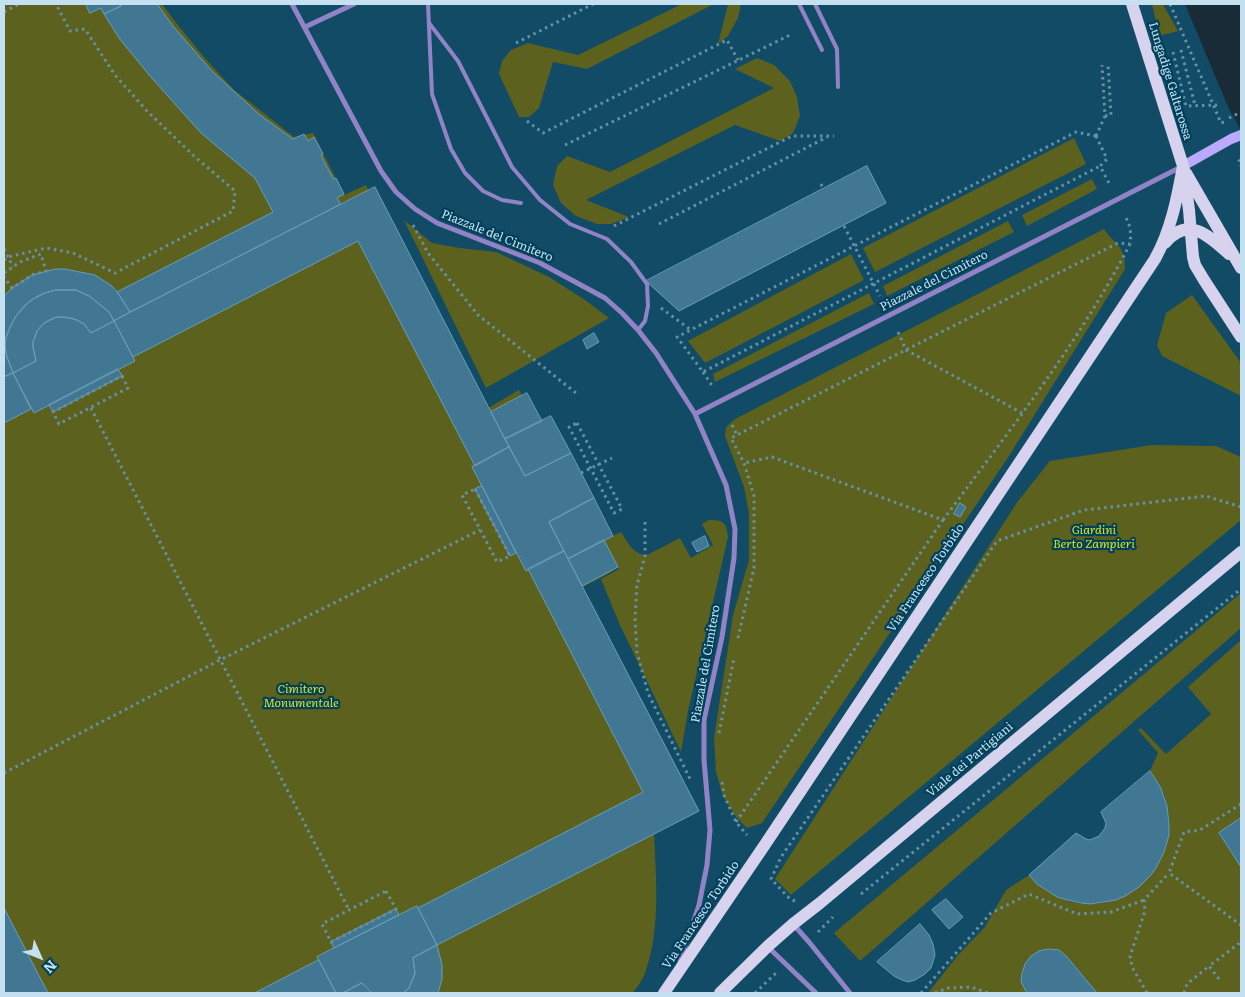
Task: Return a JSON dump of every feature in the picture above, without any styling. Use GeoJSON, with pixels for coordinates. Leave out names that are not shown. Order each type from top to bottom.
{"type":"FeatureCollection","features":[{"type":"Feature","properties":{"kind":"main road","name":"Lungadige Galtarossa"},"geometry":{"type":"LineString","coordinates":[[1132,4],[1183,166]]}},
{"type":"Feature","properties":{"kind":"main road"},"geometry":{"type":"LineString","coordinates":[[1183,166],[1193,257],[1204,280],[1241,337]]}},
{"type":"Feature","properties":{"kind":"main road"},"geometry":{"type":"LineString","coordinates":[[1183,166],[1240,265]]}},
{"type":"Feature","properties":{"kind":"main road","name":"Via Francesco Torbido"},"geometry":{"type":"LineString","coordinates":[[664,993],[1155,260],[1169,228],[1183,166]]}},
{"type":"Feature","properties":{"kind":"main road"},"geometry":{"type":"LineString","coordinates":[[1162,247],[1171,235],[1190,229],[1197,230],[1204,233],[1240,265]]}},
{"type":"Feature","properties":{"kind":"main road","name":"Viale dei Partigiani"},"geometry":{"type":"LineString","coordinates":[[720,993],[793,924],[1241,552]]}},
{"type":"Feature","properties":{"kind":"street","name":"Piazzale del Cimitero"},"geometry":{"type":"LineString","coordinates":[[292,4],[381,171],[396,192],[415,209],[437,223],[540,263],[605,298],[622,313],[656,353],[695,414],[726,485],[735,529],[734,558],[722,637],[704,720],[704,760],[710,830],[707,865],[699,905],[673,981]]}},
{"type":"Feature","properties":{"kind":"street"},"geometry":{"type":"LineString","coordinates":[[305,27],[354,4]]}},
{"type":"Feature","properties":{"kind":"street"},"geometry":{"type":"LineString","coordinates":[[1183,166],[1231,139],[1240,136]]}},
{"type":"Feature","properties":{"kind":"street","name":"Piazzale del Cimitero"},"geometry":{"type":"LineString","coordinates":[[695,414],[1183,166]]}},
{"type":"Feature","properties":{"kind":"street"},"geometry":{"type":"LineString","coordinates":[[793,924],[850,993]]}},
{"type":"Feature","properties":{"kind":"street"},"geometry":{"type":"LineString","coordinates":[[768,946],[816,993]]}},
{"type":"Feature","properties":{"kind":"lane"},"geometry":{"type":"LineString","coordinates":[[428,4],[432,94],[451,149],[465,173],[483,191],[502,200],[521,203]]}},
{"type":"Feature","properties":{"kind":"lane"},"geometry":{"type":"LineString","coordinates":[[799,4],[822,50]]}},
{"type":"Feature","properties":{"kind":"lane"},"geometry":{"type":"LineString","coordinates":[[815,4],[837,49],[838,87]]}},
{"type":"Feature","properties":{"kind":"lane"},"geometry":{"type":"LineString","coordinates":[[429,23],[458,61],[512,166],[540,200],[570,224],[607,239],[631,262],[647,284],[648,306],[645,321],[638,330]]}},
{"type":"Feature","properties":{"kind":"path"},"geometry":{"type":"LineString","coordinates":[[4,12],[19,4]]}},
{"type":"Feature","properties":{"kind":"path"},"geometry":{"type":"LineString","coordinates":[[4,260],[8,257],[46,248],[73,253],[116,272],[233,211],[235,191],[194,156],[147,111],[115,75],[85,29],[70,31],[56,4]]}},
{"type":"Feature","properties":{"kind":"path"},"geometry":{"type":"LineString","coordinates":[[516,44],[593,4]]}},
{"type":"Feature","properties":{"kind":"path"},"geometry":{"type":"LineString","coordinates":[[1170,4],[1179,19],[1216,105],[1221,123],[1225,122]]}},
{"type":"Feature","properties":{"kind":"path"},"geometry":{"type":"LineString","coordinates":[[566,145],[790,35]]}},
{"type":"Feature","properties":{"kind":"path"},"geometry":{"type":"LineString","coordinates":[[527,121],[543,133],[727,40],[738,60]]}},
{"type":"Feature","properties":{"kind":"path"},"geometry":{"type":"LineString","coordinates":[[1181,50],[1195,106]]}},
{"type":"Feature","properties":{"kind":"path"},"geometry":{"type":"LineString","coordinates":[[1173,52],[1186,106],[1216,105]]}},
{"type":"Feature","properties":{"kind":"path"},"geometry":{"type":"LineString","coordinates":[[1104,116],[1111,115],[1108,64]]}},
{"type":"Feature","properties":{"kind":"path"},"geometry":{"type":"LineString","coordinates":[[702,372],[1100,166],[1107,159],[1096,136],[1104,116],[1102,65]]}},
{"type":"Feature","properties":{"kind":"path"},"geometry":{"type":"LineString","coordinates":[[1229,118],[1241,112]]}},
{"type":"Feature","properties":{"kind":"path"},"geometry":{"type":"LineString","coordinates":[[713,387],[677,337],[1076,132],[1096,136]]}},
{"type":"Feature","properties":{"kind":"path"},"geometry":{"type":"LineString","coordinates":[[614,226],[792,136],[832,136],[659,224]]}},
{"type":"Feature","properties":{"kind":"path"},"geometry":{"type":"LineString","coordinates":[[1241,160],[1239,160],[1241,166]]}},
{"type":"Feature","properties":{"kind":"path"},"geometry":{"type":"LineString","coordinates":[[1100,166],[1109,183]]}},
{"type":"Feature","properties":{"kind":"path"},"geometry":{"type":"LineString","coordinates":[[410,218],[428,254],[478,316],[576,393]]}},
{"type":"Feature","properties":{"kind":"path"},"geometry":{"type":"LineString","coordinates":[[736,822],[943,520],[1043,385],[1112,280],[1130,244],[1130,224],[1126,218]]}},
{"type":"Feature","properties":{"kind":"path"},"geometry":{"type":"LineString","coordinates":[[844,226],[880,296]]}},
{"type":"Feature","properties":{"kind":"path"},"geometry":{"type":"LineString","coordinates":[[737,640],[754,568],[754,496],[744,463],[731,438],[1118,243],[1130,244]]}},
{"type":"Feature","properties":{"kind":"path"},"geometry":{"type":"LineString","coordinates":[[4,249],[13,267]]}},
{"type":"Feature","properties":{"kind":"path"},"geometry":{"type":"LineString","coordinates":[[4,273],[20,262],[41,254],[46,271],[32,275],[12,288],[4,277]]}},
{"type":"Feature","properties":{"kind":"path"},"geometry":{"type":"LineString","coordinates":[[658,306],[691,330]]}},
{"type":"Feature","properties":{"kind":"path"},"geometry":{"type":"LineString","coordinates":[[898,332],[906,350],[1022,413]]}},
{"type":"Feature","properties":{"kind":"path"},"geometry":{"type":"LineString","coordinates":[[122,376],[128,388],[91,408],[59,424],[53,412],[122,376]]}},
{"type":"Feature","properties":{"kind":"path"},"geometry":{"type":"LineString","coordinates":[[91,408],[349,910]]}},
{"type":"Feature","properties":{"kind":"path"},"geometry":{"type":"LineString","coordinates":[[577,423],[622,510],[614,513],[590,468],[569,427],[577,423]]}},
{"type":"Feature","properties":{"kind":"path"},"geometry":{"type":"LineString","coordinates":[[732,425],[737,435]]}},
{"type":"Feature","properties":{"kind":"path"},"geometry":{"type":"LineString","coordinates":[[744,463],[772,457],[943,520]]}},
{"type":"Feature","properties":{"kind":"path"},"geometry":{"type":"LineString","coordinates":[[581,473],[612,458]]}},
{"type":"Feature","properties":{"kind":"path"},"geometry":{"type":"LineString","coordinates":[[474,489],[510,556],[498,562],[480,530],[462,495],[474,489]]}},
{"type":"Feature","properties":{"kind":"path"},"geometry":{"type":"LineString","coordinates":[[803,898],[794,901],[790,899],[770,879],[781,857],[996,541],[1084,510],[1206,496],[1241,507]]}},
{"type":"Feature","properties":{"kind":"path"},"geometry":{"type":"LineString","coordinates":[[645,522],[645,556],[637,585],[635,618],[637,652],[648,693],[692,783]]}},
{"type":"Feature","properties":{"kind":"path"},"geometry":{"type":"LineString","coordinates":[[4,773],[220,660],[480,530]]}},
{"type":"Feature","properties":{"kind":"path"},"geometry":{"type":"LineString","coordinates":[[858,897],[1241,589]]}},
{"type":"Feature","properties":{"kind":"path"},"geometry":{"type":"LineString","coordinates":[[719,734],[736,649]]}},
{"type":"Feature","properties":{"kind":"path"},"geometry":{"type":"LineString","coordinates":[[721,780],[724,794],[736,822],[747,835]]}},
{"type":"Feature","properties":{"kind":"path"},"geometry":{"type":"LineString","coordinates":[[921,993],[991,913],[1029,894],[1078,914],[1111,912],[1144,900],[1169,873],[1184,832],[1200,830],[1241,804]]}},
{"type":"Feature","properties":{"kind":"path"},"geometry":{"type":"LineString","coordinates":[[1169,873],[1241,925]]}},
{"type":"Feature","properties":{"kind":"path"},"geometry":{"type":"LineString","coordinates":[[386,891],[396,909],[331,942],[322,924],[349,910],[386,891]]}},
{"type":"Feature","properties":{"kind":"path"},"geometry":{"type":"LineString","coordinates":[[1144,900],[1145,912],[1130,956],[1132,966],[1147,993]]}},
{"type":"Feature","properties":{"kind":"path"},"geometry":{"type":"LineString","coordinates":[[818,932],[834,916]]}},
{"type":"Feature","properties":{"kind":"path"},"geometry":{"type":"LineString","coordinates":[[1184,993],[1187,984],[1241,942]]}},
{"type":"Feature","properties":{"kind":"path"},"geometry":{"type":"LineString","coordinates":[[1209,966],[1219,979]]}},
{"type":"Feature","properties":{"kind":"path"},"geometry":{"type":"LineString","coordinates":[[755,993],[772,977]]}},
{"type":"Feature","properties":{"kind":"path"},"geometry":{"type":"LineString","coordinates":[[935,993],[948,988],[971,987],[988,993]]}},
{"type":"Feature","properties":{"kind":"green space","name":"Cimitero Monumentale"},"geometry":{"type":"Polygon","coordinates":[[[4,4],[162,4],[203,56],[233,89],[294,137],[313,133],[344,195],[366,185],[483,411],[519,390],[613,571],[579,589],[691,811],[654,833],[656,904],[653,939],[644,976],[633,993],[4,993],[4,4]]]}},
{"type":"Feature","properties":{"kind":"green space"},"geometry":{"type":"Polygon","coordinates":[[[682,4],[714,4],[587,69],[553,62],[539,108],[529,117],[519,117],[499,74],[502,61],[511,50],[528,43],[578,55],[682,4]]]}},
{"type":"Feature","properties":{"kind":"green space"},"geometry":{"type":"Polygon","coordinates":[[[728,4],[741,4],[738,18],[728,36],[718,44],[728,4]]]}},
{"type":"Feature","properties":{"kind":"green space"},"geometry":{"type":"Polygon","coordinates":[[[1152,4],[1163,4],[1178,31],[1159,36],[1152,4]]]}},
{"type":"Feature","properties":{"kind":"green space"},"geometry":{"type":"Polygon","coordinates":[[[757,58],[774,65],[790,81],[797,97],[800,116],[793,133],[780,141],[735,125],[586,200],[629,217],[611,224],[597,224],[576,216],[561,203],[553,185],[557,166],[567,156],[610,172],[774,88],[735,69],[757,58]]]}},
{"type":"Feature","properties":{"kind":"green space"},"geometry":{"type":"Polygon","coordinates":[[[1074,138],[1086,164],[875,272],[863,248],[1074,138]]]}},
{"type":"Feature","properties":{"kind":"green space"},"geometry":{"type":"Polygon","coordinates":[[[1092,179],[1097,189],[1027,226],[1022,215],[1092,179]]]}},
{"type":"Feature","properties":{"kind":"green space"},"geometry":{"type":"Polygon","coordinates":[[[404,220],[432,243],[496,252],[549,277],[609,318],[486,388],[404,220]]]}},
{"type":"Feature","properties":{"kind":"green space"},"geometry":{"type":"Polygon","coordinates":[[[1008,221],[1014,232],[887,296],[883,286],[1008,221]]]}},
{"type":"Feature","properties":{"kind":"green space"},"geometry":{"type":"Polygon","coordinates":[[[1104,229],[1122,251],[1125,269],[1009,456],[762,823],[747,828],[736,817],[723,796],[716,772],[714,738],[733,615],[749,560],[749,514],[744,487],[725,436],[726,427],[735,419],[1104,229]]]}},
{"type":"Feature","properties":{"kind":"green space"},"geometry":{"type":"Polygon","coordinates":[[[851,254],[864,280],[705,363],[688,341],[851,254]]]}},
{"type":"Feature","properties":{"kind":"green space"},"geometry":{"type":"Polygon","coordinates":[[[869,293],[874,304],[715,382],[713,374],[869,293]]]}},
{"type":"Feature","properties":{"kind":"green space"},"geometry":{"type":"Polygon","coordinates":[[[1192,295],[1241,363],[1241,396],[1162,356],[1157,345],[1166,313],[1192,295]]]}},
{"type":"Feature","properties":{"kind":"green space","name":"Giardini Berto Zampieri"},"geometry":{"type":"Polygon","coordinates":[[[1152,445],[1216,446],[1241,457],[1241,520],[791,895],[775,879],[1018,501],[1050,461],[1152,445]]]}},
{"type":"Feature","properties":{"kind":"green space"},"geometry":{"type":"Polygon","coordinates":[[[709,520],[724,523],[728,537],[688,711],[681,752],[619,623],[601,579],[619,569],[604,540],[621,532],[634,550],[647,555],[680,538],[691,558],[713,545],[702,524],[709,520]]]}},
{"type":"Feature","properties":{"kind":"green space"},"geometry":{"type":"Polygon","coordinates":[[[1241,593],[1241,628],[860,961],[834,933],[1241,593]]]}},
{"type":"Feature","properties":{"kind":"green space"},"geometry":{"type":"Polygon","coordinates":[[[1241,640],[1241,818],[1219,834],[1241,867],[1241,993],[1097,993],[1067,957],[1057,950],[1050,949],[1037,952],[1027,961],[1021,980],[1026,991],[1025,993],[975,993],[967,991],[928,993],[958,955],[985,927],[1006,890],[1029,875],[1041,887],[1056,896],[1072,902],[1089,904],[1105,902],[1120,897],[1147,879],[1157,866],[1164,852],[1168,837],[1169,820],[1163,791],[1150,771],[1158,753],[1138,730],[1141,728],[1166,754],[1211,714],[1188,687],[1241,640]]]}},
{"type":"Feature","properties":{"kind":"water"},"geometry":{"type":"Polygon","coordinates":[[[1185,4],[1241,4],[1241,130],[1229,109],[1185,4]]]}},
{"type":"Feature","properties":{"kind":"building"},"geometry":{"type":"Polygon","coordinates":[[[86,4],[119,4],[121,6],[104,14],[101,8],[90,13],[86,4]]]}},
{"type":"Feature","properties":{"kind":"building"},"geometry":{"type":"Polygon","coordinates":[[[119,4],[157,4],[173,26],[212,71],[260,115],[293,139],[304,134],[308,141],[314,137],[327,167],[334,179],[336,178],[344,194],[337,198],[341,204],[130,312],[117,292],[273,212],[255,178],[201,133],[119,38],[104,14],[121,6],[119,4]]]}},
{"type":"Feature","properties":{"kind":"building"},"geometry":{"type":"Polygon","coordinates":[[[867,166],[886,203],[679,311],[646,281],[867,166]]]}},
{"type":"Feature","properties":{"kind":"building"},"geometry":{"type":"Polygon","coordinates":[[[375,187],[509,447],[475,466],[358,241],[133,357],[114,321],[375,187]]]}},
{"type":"Feature","properties":{"kind":"building"},"geometry":{"type":"Polygon","coordinates":[[[56,269],[95,275],[112,286],[130,312],[114,321],[109,312],[102,306],[89,296],[76,290],[56,290],[36,297],[24,306],[10,327],[5,347],[13,373],[4,377],[4,296],[12,288],[32,275],[56,269]]]}},
{"type":"Feature","properties":{"kind":"building"},"geometry":{"type":"Polygon","coordinates":[[[56,290],[76,290],[89,296],[109,312],[114,321],[91,333],[84,324],[71,318],[57,317],[49,320],[37,331],[33,342],[36,361],[13,373],[5,347],[10,327],[16,316],[31,300],[56,290]]]}},
{"type":"Feature","properties":{"kind":"building"},"geometry":{"type":"Polygon","coordinates":[[[57,317],[77,320],[84,324],[91,333],[114,321],[135,361],[34,413],[13,373],[36,361],[33,342],[37,331],[43,324],[57,317]]]}},
{"type":"Feature","properties":{"kind":"building"},"geometry":{"type":"Polygon","coordinates":[[[594,333],[599,342],[587,349],[583,340],[594,333]]]}},
{"type":"Feature","properties":{"kind":"building"},"geometry":{"type":"Polygon","coordinates":[[[118,369],[122,376],[53,412],[49,405],[118,369]]]}},
{"type":"Feature","properties":{"kind":"building"},"geometry":{"type":"Polygon","coordinates":[[[13,373],[31,409],[4,423],[4,377],[13,373]]]}},
{"type":"Feature","properties":{"kind":"building"},"geometry":{"type":"Polygon","coordinates":[[[527,393],[542,421],[505,439],[491,412],[527,393]]]}},
{"type":"Feature","properties":{"kind":"building"},"geometry":{"type":"Polygon","coordinates":[[[551,416],[571,453],[525,476],[505,439],[551,416]]]}},
{"type":"Feature","properties":{"kind":"building"},"geometry":{"type":"Polygon","coordinates":[[[509,447],[525,476],[571,453],[594,498],[549,522],[564,551],[526,571],[472,467],[509,447]]]}},
{"type":"Feature","properties":{"kind":"building"},"geometry":{"type":"Polygon","coordinates":[[[482,486],[516,553],[510,556],[475,489],[482,486]]]}},
{"type":"Feature","properties":{"kind":"building"},"geometry":{"type":"Polygon","coordinates":[[[594,498],[613,536],[568,559],[549,522],[594,498]]]}},
{"type":"Feature","properties":{"kind":"building"},"geometry":{"type":"Polygon","coordinates":[[[960,503],[966,507],[960,517],[954,514],[960,503]]]}},
{"type":"Feature","properties":{"kind":"building"},"geometry":{"type":"Polygon","coordinates":[[[705,536],[709,546],[697,552],[692,543],[705,536]]]}},
{"type":"Feature","properties":{"kind":"building"},"geometry":{"type":"Polygon","coordinates":[[[604,540],[618,567],[582,586],[568,559],[604,540]]]}},
{"type":"Feature","properties":{"kind":"building"},"geometry":{"type":"Polygon","coordinates":[[[564,551],[699,811],[437,945],[418,908],[643,792],[528,569],[564,551]]]}},
{"type":"Feature","properties":{"kind":"building"},"geometry":{"type":"Polygon","coordinates":[[[1150,771],[1161,788],[1167,806],[1169,835],[1164,852],[1156,868],[1139,887],[1116,900],[1090,904],[1057,897],[1037,884],[1029,875],[1076,833],[1090,840],[1099,836],[1106,823],[1101,812],[1150,771]]]}},
{"type":"Feature","properties":{"kind":"building"},"geometry":{"type":"Polygon","coordinates":[[[1241,818],[1241,867],[1219,833],[1241,818]]]}},
{"type":"Feature","properties":{"kind":"building"},"geometry":{"type":"Polygon","coordinates":[[[946,899],[963,917],[949,929],[932,910],[946,899]]]}},
{"type":"Feature","properties":{"kind":"building"},"geometry":{"type":"Polygon","coordinates":[[[417,906],[437,945],[413,958],[415,973],[409,988],[403,993],[372,993],[362,983],[343,993],[336,993],[317,957],[417,906]]]}},
{"type":"Feature","properties":{"kind":"building"},"geometry":{"type":"Polygon","coordinates":[[[4,908],[48,993],[4,993],[4,908]]]}},
{"type":"Feature","properties":{"kind":"building"},"geometry":{"type":"Polygon","coordinates":[[[396,909],[399,915],[334,948],[331,942],[396,909]]]}},
{"type":"Feature","properties":{"kind":"building"},"geometry":{"type":"Polygon","coordinates":[[[920,924],[929,935],[935,955],[931,968],[925,974],[908,982],[894,976],[877,962],[920,924]]]}},
{"type":"Feature","properties":{"kind":"building"},"geometry":{"type":"Polygon","coordinates":[[[437,945],[442,965],[442,979],[438,993],[403,993],[409,988],[415,973],[413,958],[437,945]]]}},
{"type":"Feature","properties":{"kind":"building"},"geometry":{"type":"Polygon","coordinates":[[[1059,950],[1067,957],[1097,993],[1027,993],[1021,982],[1025,964],[1031,956],[1039,951],[1059,950]]]}},
{"type":"Feature","properties":{"kind":"building"},"geometry":{"type":"Polygon","coordinates":[[[319,960],[336,993],[255,993],[319,960]]]}},
{"type":"Feature","properties":{"kind":"building"},"geometry":{"type":"Polygon","coordinates":[[[362,983],[372,993],[343,993],[362,983]]]}}]}
